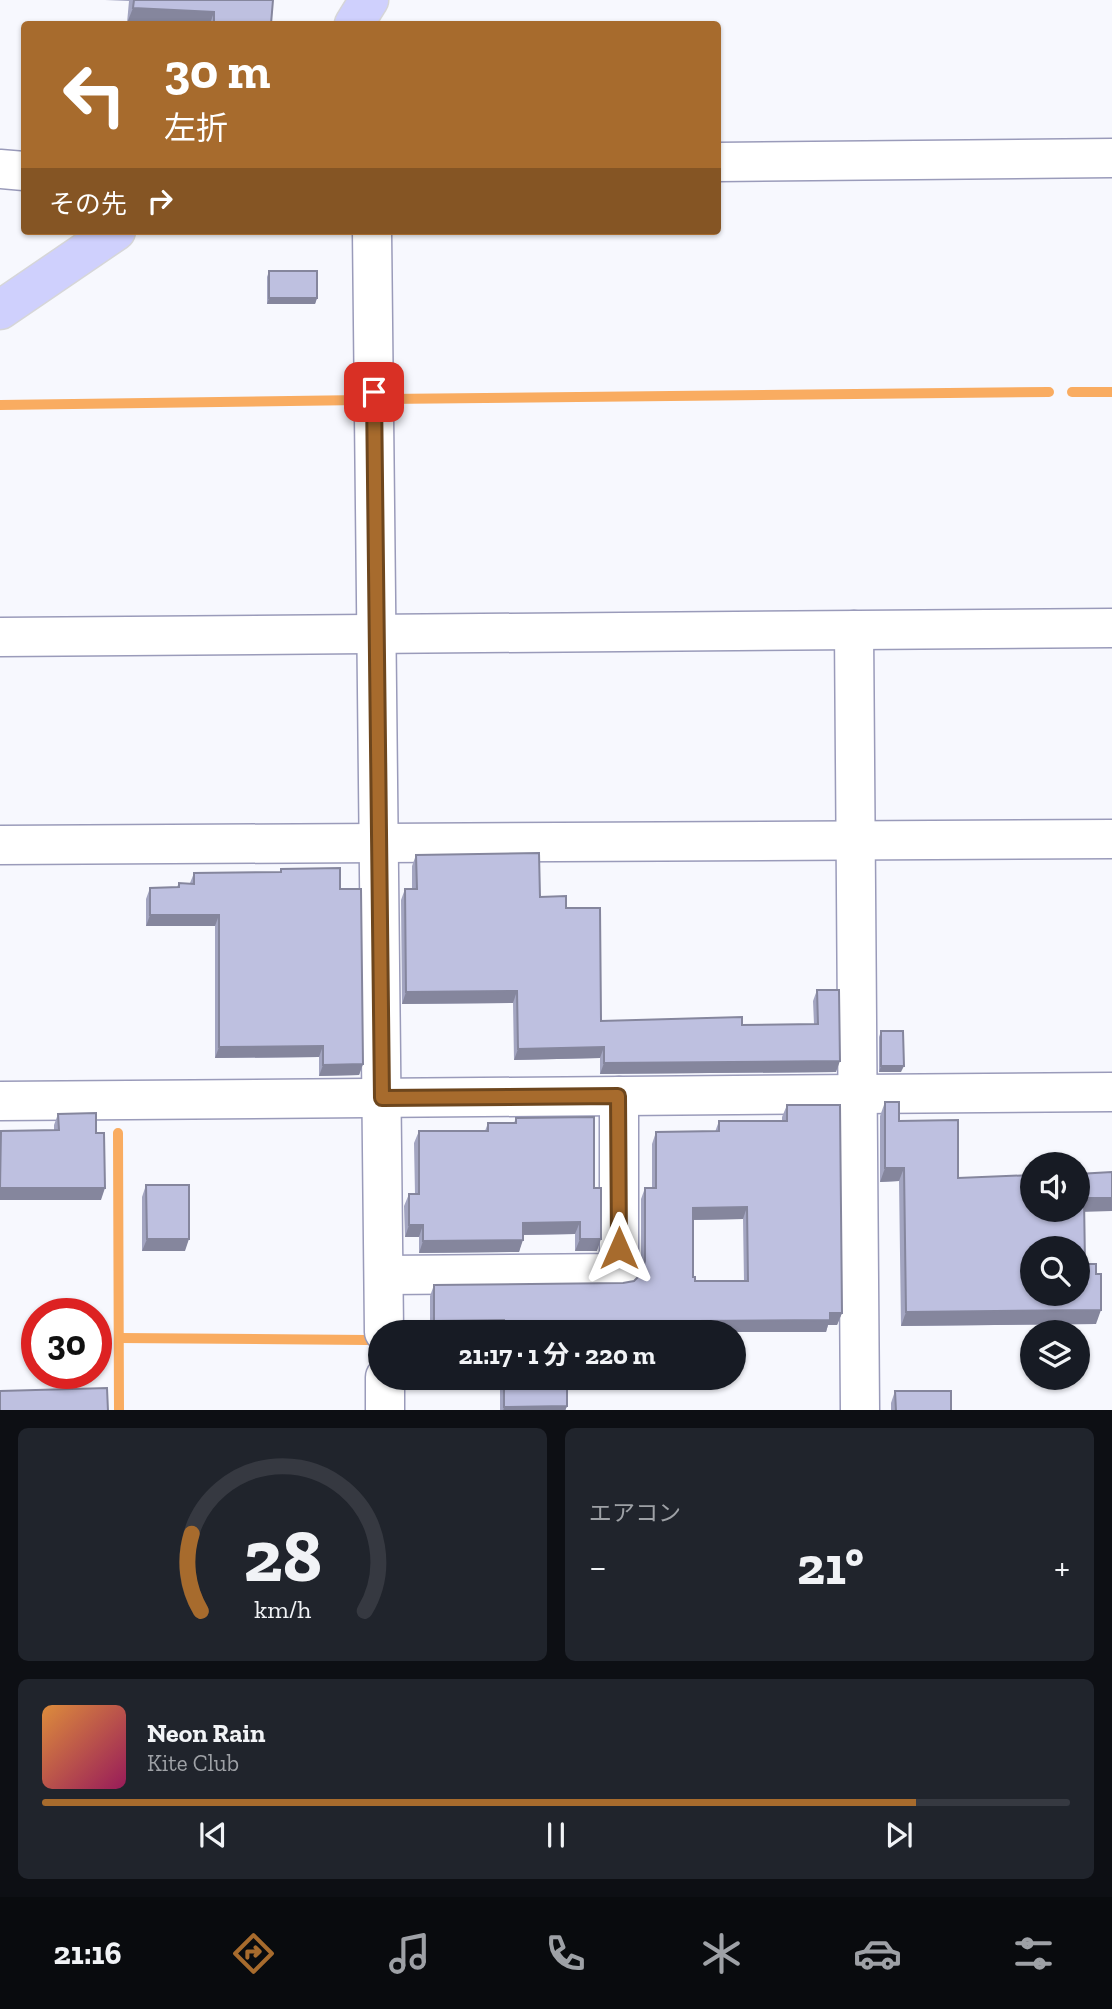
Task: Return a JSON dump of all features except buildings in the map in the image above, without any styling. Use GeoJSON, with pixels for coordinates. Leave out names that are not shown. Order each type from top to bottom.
{"type":"FeatureCollection","features":[{"type":"Feature","properties":{"kind":"main road"},"geometry":{"type":"LineString","coordinates":[[357,21],[369,0]]}},
{"type":"Feature","properties":{"kind":"main road"},"geometry":{"type":"LineString","coordinates":[[0,310],[110,235]]}},
{"type":"Feature","properties":{"kind":"street"},"geometry":{"type":"LineString","coordinates":[[721,162],[1112,158]]}},
{"type":"Feature","properties":{"kind":"street"},"geometry":{"type":"LineString","coordinates":[[0,169],[21,171]]}},
{"type":"Feature","properties":{"kind":"street"},"geometry":{"type":"LineString","coordinates":[[372,235],[384,1320]]}},
{"type":"Feature","properties":{"kind":"street"},"geometry":{"type":"LineString","coordinates":[[0,638],[1112,628]]}},
{"type":"Feature","properties":{"kind":"street"},"geometry":{"type":"LineString","coordinates":[[854,630],[860,1410]]}},
{"type":"Feature","properties":{"kind":"street"},"geometry":{"type":"LineString","coordinates":[[0,845],[1112,839]]}},
{"type":"Feature","properties":{"kind":"street"},"geometry":{"type":"LineString","coordinates":[[0,1101],[1112,1092]]}},
{"type":"Feature","properties":{"kind":"street"},"geometry":{"type":"LineString","coordinates":[[384,1275],[619,1273],[618,1096]]}},
{"type":"Feature","properties":{"kind":"street"},"geometry":{"type":"LineString","coordinates":[[385,1390],[385,1410]]}},
{"type":"Feature","properties":{"kind":"waterway"},"geometry":{"type":"LineString","coordinates":[[385,399],[1049,392]]}},
{"type":"Feature","properties":{"kind":"waterway"},"geometry":{"type":"LineString","coordinates":[[1072,392],[1112,392]]}},
{"type":"Feature","properties":{"kind":"waterway"},"geometry":{"type":"LineString","coordinates":[[0,405],[362,400]]}},
{"type":"Feature","properties":{"kind":"waterway"},"geometry":{"type":"LineString","coordinates":[[118,1133],[119,1410]]}},
{"type":"Feature","properties":{"kind":"waterway"},"geometry":{"type":"LineString","coordinates":[[119,1338],[367,1340]]}},
{"type":"Feature","properties":{"kind":"route"},"geometry":{"type":"LineString","coordinates":[[374,392],[382,1098],[618,1096],[619,1248]]}}]}
